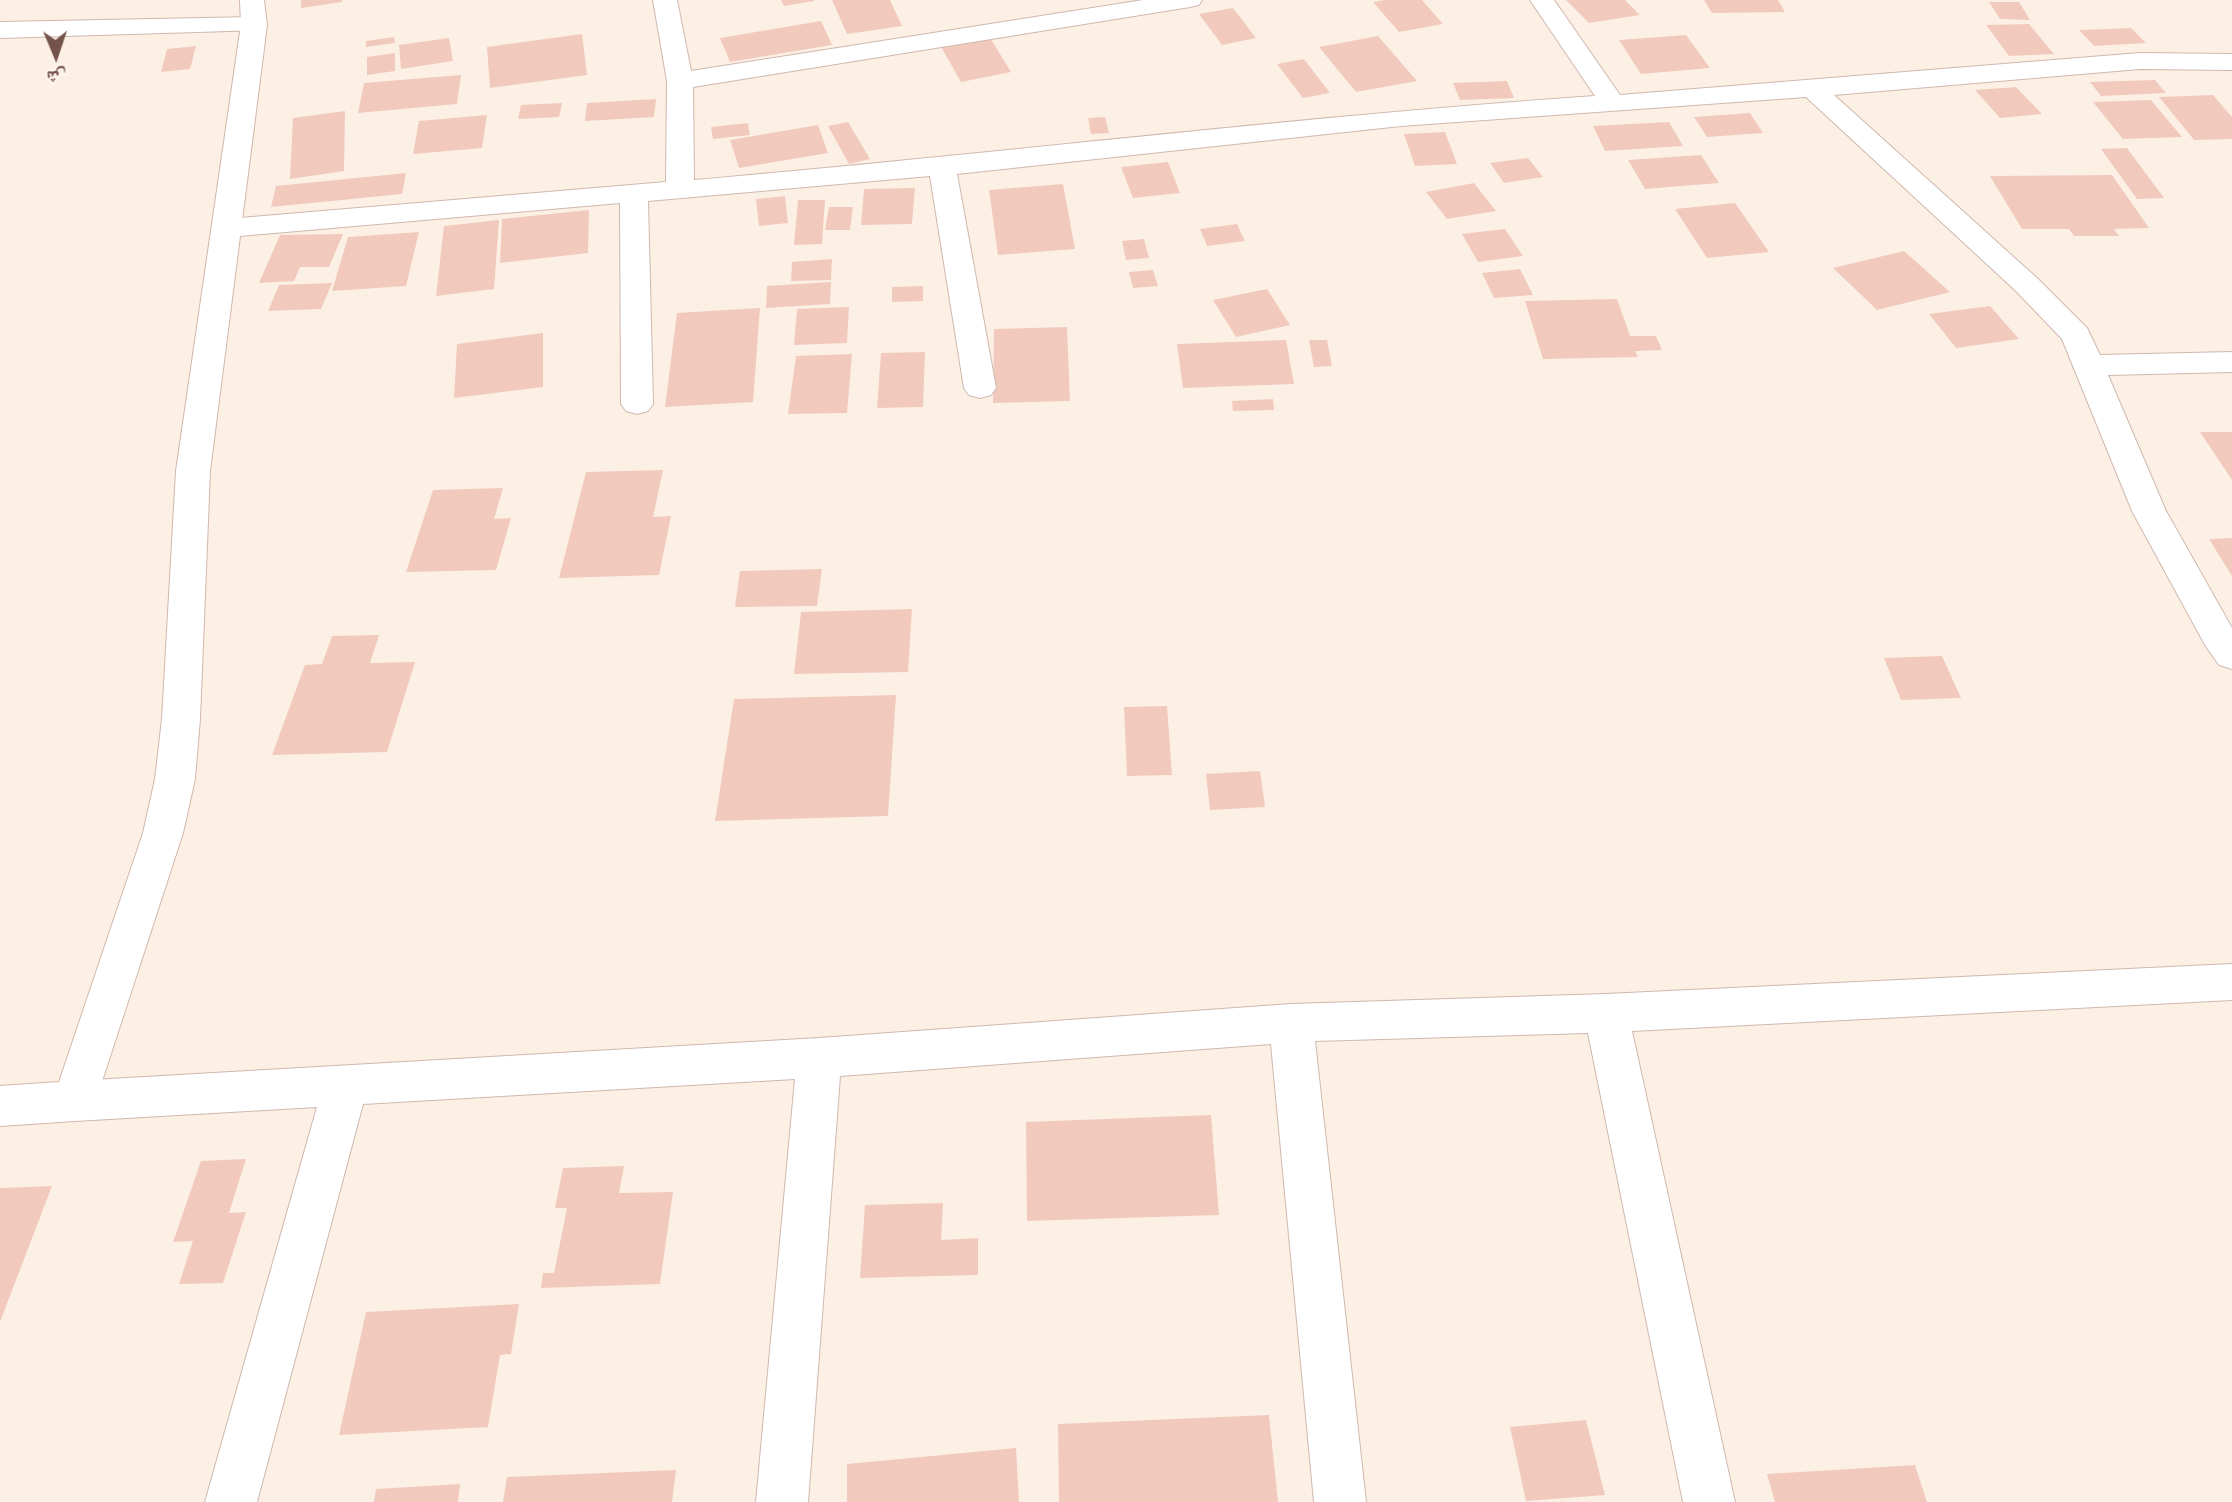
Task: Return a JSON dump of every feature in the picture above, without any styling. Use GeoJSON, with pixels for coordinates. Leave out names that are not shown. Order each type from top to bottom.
{"type":"FeatureCollection","features":[{"type":"Feature","properties":{"kind":"street"},"geometry":{"type":"LineString","coordinates":[[665,0],[680,81],[680,188]]}},
{"type":"Feature","properties":{"kind":"street"},"geometry":{"type":"LineString","coordinates":[[680,81],[1190,0]]}},
{"type":"Feature","properties":{"kind":"street"},"geometry":{"type":"LineString","coordinates":[[1542,0],[1613,103]]}},
{"type":"Feature","properties":{"kind":"street"},"geometry":{"type":"LineString","coordinates":[[0,30],[253,12],[228,228],[193,471],[181,719],[175,779],[163,833],[75,1101]]}},
{"type":"Feature","properties":{"kind":"street"},"geometry":{"type":"LineString","coordinates":[[228,228],[942,167],[1401,118],[1812,89],[2140,61],[2232,62]]}},
{"type":"Feature","properties":{"kind":"street"},"geometry":{"type":"LineString","coordinates":[[1812,89],[2027,285],[2076,335],[2149,511],[2218,636],[2232,655]]}},
{"type":"Feature","properties":{"kind":"street"},"geometry":{"type":"LineString","coordinates":[[942,167],[981,388]]}},
{"type":"Feature","properties":{"kind":"street"},"geometry":{"type":"LineString","coordinates":[[634,194],[637,404]]}},
{"type":"Feature","properties":{"kind":"street"},"geometry":{"type":"LineString","coordinates":[[2091,366],[2232,362]]}},
{"type":"Feature","properties":{"kind":"street"},"geometry":{"type":"LineString","coordinates":[[0,1106],[819,1058],[1291,1024],[1606,1013],[2232,982]]}},
{"type":"Feature","properties":{"kind":"street"},"geometry":{"type":"LineString","coordinates":[[1606,1013],[1709,1502]]}},
{"type":"Feature","properties":{"kind":"street"},"geometry":{"type":"LineString","coordinates":[[1291,1024],[1340,1502]]}},
{"type":"Feature","properties":{"kind":"street"},"geometry":{"type":"LineString","coordinates":[[782,1502],[819,1058]]}},
{"type":"Feature","properties":{"kind":"street"},"geometry":{"type":"LineString","coordinates":[[231,1502],[346,1085]]}},
{"type":"Feature","properties":{"kind":"building"},"geometry":{"type":"Polygon","coordinates":[[[301,0],[342,0],[342,2],[301,8],[301,0]]]}},
{"type":"Feature","properties":{"kind":"building"},"geometry":{"type":"Polygon","coordinates":[[[781,0],[814,0],[814,1],[784,6],[781,0]]]}},
{"type":"Feature","properties":{"kind":"building"},"geometry":{"type":"Polygon","coordinates":[[[832,0],[890,0],[902,26],[847,34],[832,0]]]}},
{"type":"Feature","properties":{"kind":"building"},"geometry":{"type":"Polygon","coordinates":[[[1422,0],[1443,24],[1399,32],[1373,2],[1422,0]]]}},
{"type":"Feature","properties":{"kind":"building"},"geometry":{"type":"Polygon","coordinates":[[[1566,0],[1625,0],[1640,15],[1589,23],[1566,0]]]}},
{"type":"Feature","properties":{"kind":"building"},"geometry":{"type":"Polygon","coordinates":[[[1704,0],[1778,0],[1785,12],[1712,13],[1704,0]]]}},
{"type":"Feature","properties":{"kind":"building"},"geometry":{"type":"Polygon","coordinates":[[[1989,2],[2019,2],[2030,20],[2000,19],[1989,2]]]}},
{"type":"Feature","properties":{"kind":"building"},"geometry":{"type":"Polygon","coordinates":[[[1233,8],[1256,38],[1222,45],[1199,14],[1233,8]]]}},
{"type":"Feature","properties":{"kind":"building"},"geometry":{"type":"Polygon","coordinates":[[[821,21],[832,45],[730,62],[720,38],[821,21]]]}},
{"type":"Feature","properties":{"kind":"building"},"geometry":{"type":"Polygon","coordinates":[[[2029,24],[2054,54],[2009,56],[1986,25],[2029,24]]]}},
{"type":"Feature","properties":{"kind":"building"},"geometry":{"type":"Polygon","coordinates":[[[2131,28],[2146,43],[2094,46],[2079,30],[2131,28]]]}},
{"type":"Feature","properties":{"kind":"building"},"geometry":{"type":"Polygon","coordinates":[[[582,34],[587,75],[490,88],[487,47],[582,34]]]}},
{"type":"Feature","properties":{"kind":"building"},"geometry":{"type":"Polygon","coordinates":[[[1686,35],[1710,68],[1641,74],[1619,40],[1686,35]]]}},
{"type":"Feature","properties":{"kind":"building"},"geometry":{"type":"Polygon","coordinates":[[[989,36],[1011,72],[961,82],[940,45],[989,36]]]}},
{"type":"Feature","properties":{"kind":"building"},"geometry":{"type":"Polygon","coordinates":[[[1378,36],[1417,81],[1356,92],[1319,47],[1378,36]]]}},
{"type":"Feature","properties":{"kind":"building"},"geometry":{"type":"Polygon","coordinates":[[[394,37],[395,43],[366,47],[366,41],[394,37]]]}},
{"type":"Feature","properties":{"kind":"building"},"geometry":{"type":"Polygon","coordinates":[[[449,38],[453,61],[401,69],[399,45],[449,38]]]}},
{"type":"Feature","properties":{"kind":"building"},"geometry":{"type":"Polygon","coordinates":[[[196,46],[190,69],[161,72],[167,49],[196,46]]]}},
{"type":"Feature","properties":{"kind":"building"},"geometry":{"type":"Polygon","coordinates":[[[395,53],[395,71],[367,75],[367,57],[395,53]]]}},
{"type":"Feature","properties":{"kind":"building"},"geometry":{"type":"Polygon","coordinates":[[[1304,59],[1330,93],[1303,98],[1277,64],[1304,59]]]}},
{"type":"Feature","properties":{"kind":"building"},"geometry":{"type":"Polygon","coordinates":[[[461,75],[457,104],[358,113],[364,83],[461,75]]]}},
{"type":"Feature","properties":{"kind":"building"},"geometry":{"type":"Polygon","coordinates":[[[2155,80],[2166,93],[2101,96],[2090,82],[2155,80]]]}},
{"type":"Feature","properties":{"kind":"building"},"geometry":{"type":"Polygon","coordinates":[[[1507,81],[1514,98],[1460,100],[1453,83],[1507,81]]]}},
{"type":"Feature","properties":{"kind":"building"},"geometry":{"type":"Polygon","coordinates":[[[2016,87],[2042,114],[2000,118],[1975,90],[2016,87]]]}},
{"type":"Feature","properties":{"kind":"building"},"geometry":{"type":"Polygon","coordinates":[[[2213,95],[2232,117],[2232,139],[2194,140],[2159,97],[2213,95]]]}},
{"type":"Feature","properties":{"kind":"building"},"geometry":{"type":"Polygon","coordinates":[[[656,99],[654,117],[585,121],[587,103],[656,99]]]}},
{"type":"Feature","properties":{"kind":"building"},"geometry":{"type":"Polygon","coordinates":[[[2151,100],[2182,137],[2123,139],[2093,102],[2151,100]]]}},
{"type":"Feature","properties":{"kind":"building"},"geometry":{"type":"Polygon","coordinates":[[[562,103],[559,117],[518,119],[521,105],[562,103]]]}},
{"type":"Feature","properties":{"kind":"building"},"geometry":{"type":"Polygon","coordinates":[[[345,111],[344,171],[290,179],[293,118],[345,111]]]}},
{"type":"Feature","properties":{"kind":"building"},"geometry":{"type":"Polygon","coordinates":[[[1750,113],[1763,133],[1707,137],[1694,117],[1750,113]]]}},
{"type":"Feature","properties":{"kind":"building"},"geometry":{"type":"Polygon","coordinates":[[[487,115],[482,148],[413,154],[419,121],[487,115]]]}},
{"type":"Feature","properties":{"kind":"building"},"geometry":{"type":"Polygon","coordinates":[[[1105,117],[1109,133],[1091,134],[1088,118],[1105,117]]]}},
{"type":"Feature","properties":{"kind":"building"},"geometry":{"type":"Polygon","coordinates":[[[848,122],[870,159],[849,164],[828,126],[848,122]]]}},
{"type":"Feature","properties":{"kind":"building"},"geometry":{"type":"Polygon","coordinates":[[[1669,122],[1683,146],[1605,151],[1593,126],[1669,122]]]}},
{"type":"Feature","properties":{"kind":"building"},"geometry":{"type":"Polygon","coordinates":[[[748,123],[750,135],[713,139],[711,127],[748,123]]]}},
{"type":"Feature","properties":{"kind":"building"},"geometry":{"type":"Polygon","coordinates":[[[818,125],[828,153],[739,168],[730,140],[818,125]]]}},
{"type":"Feature","properties":{"kind":"building"},"geometry":{"type":"Polygon","coordinates":[[[1445,132],[1457,164],[1415,166],[1404,134],[1445,132]]]}},
{"type":"Feature","properties":{"kind":"building"},"geometry":{"type":"Polygon","coordinates":[[[2127,148],[2164,198],[2137,199],[2101,149],[2127,148]]]}},
{"type":"Feature","properties":{"kind":"building"},"geometry":{"type":"Polygon","coordinates":[[[1701,155],[1719,183],[1645,189],[1628,160],[1701,155]]]}},
{"type":"Feature","properties":{"kind":"building"},"geometry":{"type":"Polygon","coordinates":[[[1528,158],[1543,177],[1504,183],[1490,163],[1528,158]]]}},
{"type":"Feature","properties":{"kind":"building"},"geometry":{"type":"Polygon","coordinates":[[[1168,162],[1180,193],[1133,198],[1121,167],[1168,162]]]}},
{"type":"Feature","properties":{"kind":"building"},"geometry":{"type":"Polygon","coordinates":[[[406,173],[402,194],[271,207],[276,186],[406,173]]]}},
{"type":"Feature","properties":{"kind":"building"},"geometry":{"type":"Polygon","coordinates":[[[2112,175],[2149,228],[2114,229],[2119,236],[2074,236],[2069,229],[2022,229],[1990,176],[2112,175]]]}},
{"type":"Feature","properties":{"kind":"building"},"geometry":{"type":"Polygon","coordinates":[[[1474,183],[1496,211],[1447,219],[1426,192],[1474,183]]]}},
{"type":"Feature","properties":{"kind":"building"},"geometry":{"type":"Polygon","coordinates":[[[1063,184],[1075,249],[998,255],[989,190],[1063,184]]]}},
{"type":"Feature","properties":{"kind":"building"},"geometry":{"type":"Polygon","coordinates":[[[915,188],[912,224],[861,225],[864,189],[915,188]]]}},
{"type":"Feature","properties":{"kind":"building"},"geometry":{"type":"Polygon","coordinates":[[[785,196],[788,223],[759,226],[756,199],[785,196]]]}},
{"type":"Feature","properties":{"kind":"building"},"geometry":{"type":"Polygon","coordinates":[[[798,200],[825,200],[822,244],[794,245],[798,200]]]}},
{"type":"Feature","properties":{"kind":"building"},"geometry":{"type":"Polygon","coordinates":[[[1735,203],[1769,252],[1707,258],[1675,209],[1735,203]]]}},
{"type":"Feature","properties":{"kind":"building"},"geometry":{"type":"Polygon","coordinates":[[[829,207],[853,207],[850,230],[825,230],[829,207]]]}},
{"type":"Feature","properties":{"kind":"building"},"geometry":{"type":"Polygon","coordinates":[[[589,210],[588,253],[500,263],[502,219],[589,210]]]}},
{"type":"Feature","properties":{"kind":"building"},"geometry":{"type":"Polygon","coordinates":[[[499,220],[494,289],[436,296],[444,226],[499,220]]]}},
{"type":"Feature","properties":{"kind":"building"},"geometry":{"type":"Polygon","coordinates":[[[1237,224],[1245,241],[1207,246],[1200,229],[1237,224]]]}},
{"type":"Feature","properties":{"kind":"building"},"geometry":{"type":"Polygon","coordinates":[[[1505,229],[1523,256],[1478,262],[1462,234],[1505,229]]]}},
{"type":"Feature","properties":{"kind":"building"},"geometry":{"type":"Polygon","coordinates":[[[419,232],[406,286],[332,291],[348,237],[419,232]]]}},
{"type":"Feature","properties":{"kind":"building"},"geometry":{"type":"Polygon","coordinates":[[[343,234],[329,267],[300,267],[294,281],[259,283],[280,235],[343,234]]]}},
{"type":"Feature","properties":{"kind":"building"},"geometry":{"type":"Polygon","coordinates":[[[1144,239],[1149,258],[1126,260],[1122,241],[1144,239]]]}},
{"type":"Feature","properties":{"kind":"building"},"geometry":{"type":"Polygon","coordinates":[[[1904,251],[1950,292],[1877,310],[1833,268],[1904,251]]]}},
{"type":"Feature","properties":{"kind":"building"},"geometry":{"type":"Polygon","coordinates":[[[832,259],[831,280],[791,281],[792,262],[832,259]]]}},
{"type":"Feature","properties":{"kind":"building"},"geometry":{"type":"Polygon","coordinates":[[[1520,269],[1533,295],[1494,298],[1482,273],[1520,269]]]}},
{"type":"Feature","properties":{"kind":"building"},"geometry":{"type":"Polygon","coordinates":[[[1153,270],[1158,286],[1133,288],[1129,272],[1153,270]]]}},
{"type":"Feature","properties":{"kind":"building"},"geometry":{"type":"Polygon","coordinates":[[[831,282],[830,304],[766,308],[767,286],[831,282]]]}},
{"type":"Feature","properties":{"kind":"building"},"geometry":{"type":"Polygon","coordinates":[[[332,283],[321,309],[268,311],[279,285],[332,283]]]}},
{"type":"Feature","properties":{"kind":"building"},"geometry":{"type":"Polygon","coordinates":[[[923,286],[923,301],[892,302],[892,287],[923,286]]]}},
{"type":"Feature","properties":{"kind":"building"},"geometry":{"type":"Polygon","coordinates":[[[1267,289],[1290,325],[1236,337],[1213,300],[1267,289]]]}},
{"type":"Feature","properties":{"kind":"building"},"geometry":{"type":"Polygon","coordinates":[[[1617,299],[1630,336],[1656,336],[1662,350],[1635,351],[1638,357],[1543,359],[1525,301],[1617,299]]]}},
{"type":"Feature","properties":{"kind":"building"},"geometry":{"type":"Polygon","coordinates":[[[1990,306],[2019,339],[1956,348],[1929,314],[1990,306]]]}},
{"type":"Feature","properties":{"kind":"building"},"geometry":{"type":"Polygon","coordinates":[[[849,307],[847,343],[794,345],[797,309],[849,307]]]}},
{"type":"Feature","properties":{"kind":"building"},"geometry":{"type":"Polygon","coordinates":[[[760,308],[753,402],[665,407],[677,313],[760,308]]]}},
{"type":"Feature","properties":{"kind":"building"},"geometry":{"type":"Polygon","coordinates":[[[1067,327],[1070,401],[993,403],[994,329],[1067,327]]]}},
{"type":"Feature","properties":{"kind":"building"},"geometry":{"type":"Polygon","coordinates":[[[543,333],[543,387],[454,398],[457,344],[543,333]]]}},
{"type":"Feature","properties":{"kind":"building"},"geometry":{"type":"Polygon","coordinates":[[[1286,340],[1294,384],[1183,388],[1177,344],[1286,340]]]}},
{"type":"Feature","properties":{"kind":"building"},"geometry":{"type":"Polygon","coordinates":[[[1309,340],[1327,340],[1332,366],[1314,367],[1309,340]]]}},
{"type":"Feature","properties":{"kind":"building"},"geometry":{"type":"Polygon","coordinates":[[[925,352],[923,407],[877,408],[881,353],[925,352]]]}},
{"type":"Feature","properties":{"kind":"building"},"geometry":{"type":"Polygon","coordinates":[[[852,354],[847,413],[788,414],[796,356],[852,354]]]}},
{"type":"Feature","properties":{"kind":"building"},"geometry":{"type":"Polygon","coordinates":[[[1273,399],[1274,410],[1233,411],[1232,401],[1273,399]]]}},
{"type":"Feature","properties":{"kind":"building"},"geometry":{"type":"Polygon","coordinates":[[[2200,432],[2232,432],[2232,480],[2200,432]]]}},
{"type":"Feature","properties":{"kind":"building"},"geometry":{"type":"Polygon","coordinates":[[[663,470],[653,517],[671,516],[659,575],[559,578],[586,472],[663,470]]]}},
{"type":"Feature","properties":{"kind":"building"},"geometry":{"type":"Polygon","coordinates":[[[503,488],[494,519],[511,518],[496,570],[406,572],[433,490],[503,488]]]}},
{"type":"Feature","properties":{"kind":"building"},"geometry":{"type":"Polygon","coordinates":[[[2232,538],[2232,576],[2209,539],[2232,538]]]}},
{"type":"Feature","properties":{"kind":"building"},"geometry":{"type":"Polygon","coordinates":[[[822,569],[817,606],[735,607],[740,571],[822,569]]]}},
{"type":"Feature","properties":{"kind":"building"},"geometry":{"type":"Polygon","coordinates":[[[912,609],[908,672],[794,674],[801,612],[912,609]]]}},
{"type":"Feature","properties":{"kind":"building"},"geometry":{"type":"Polygon","coordinates":[[[379,635],[370,663],[415,662],[387,752],[272,755],[305,665],[322,664],[332,636],[379,635]]]}},
{"type":"Feature","properties":{"kind":"building"},"geometry":{"type":"Polygon","coordinates":[[[1942,656],[1961,698],[1901,700],[1884,658],[1942,656]]]}},
{"type":"Feature","properties":{"kind":"building"},"geometry":{"type":"Polygon","coordinates":[[[896,695],[888,816],[715,821],[734,699],[896,695]]]}},
{"type":"Feature","properties":{"kind":"building"},"geometry":{"type":"Polygon","coordinates":[[[1167,706],[1172,775],[1127,776],[1124,707],[1167,706]]]}},
{"type":"Feature","properties":{"kind":"building"},"geometry":{"type":"Polygon","coordinates":[[[1260,771],[1265,807],[1210,810],[1206,774],[1260,771]]]}},
{"type":"Feature","properties":{"kind":"building"},"geometry":{"type":"Polygon","coordinates":[[[1211,1115],[1219,1215],[1027,1221],[1026,1122],[1211,1115]]]}},
{"type":"Feature","properties":{"kind":"building"},"geometry":{"type":"Polygon","coordinates":[[[246,1159],[229,1213],[246,1212],[223,1283],[179,1284],[193,1241],[173,1242],[201,1161],[246,1159]]]}},
{"type":"Feature","properties":{"kind":"building"},"geometry":{"type":"Polygon","coordinates":[[[624,1166],[619,1193],[673,1192],[660,1284],[541,1288],[543,1273],[554,1273],[567,1208],[555,1208],[563,1168],[624,1166]]]}},
{"type":"Feature","properties":{"kind":"building"},"geometry":{"type":"Polygon","coordinates":[[[52,1186],[0,1322],[0,1188],[52,1186]]]}},
{"type":"Feature","properties":{"kind":"building"},"geometry":{"type":"Polygon","coordinates":[[[943,1203],[941,1240],[978,1238],[978,1275],[860,1278],[865,1205],[943,1203]]]}},
{"type":"Feature","properties":{"kind":"building"},"geometry":{"type":"Polygon","coordinates":[[[519,1304],[511,1354],[500,1355],[488,1427],[339,1435],[366,1312],[519,1304]]]}},
{"type":"Feature","properties":{"kind":"building"},"geometry":{"type":"Polygon","coordinates":[[[1269,1415],[1278,1502],[1059,1502],[1058,1424],[1269,1415]]]}},
{"type":"Feature","properties":{"kind":"building"},"geometry":{"type":"Polygon","coordinates":[[[1586,1420],[1605,1495],[1526,1501],[1510,1427],[1586,1420]]]}},
{"type":"Feature","properties":{"kind":"building"},"geometry":{"type":"Polygon","coordinates":[[[1016,1448],[1019,1502],[847,1502],[847,1464],[1016,1448]]]}},
{"type":"Feature","properties":{"kind":"building"},"geometry":{"type":"Polygon","coordinates":[[[1915,1465],[1927,1502],[1775,1502],[1767,1474],[1915,1465]]]}},
{"type":"Feature","properties":{"kind":"building"},"geometry":{"type":"Polygon","coordinates":[[[676,1470],[672,1502],[503,1502],[507,1477],[676,1470]]]}},
{"type":"Feature","properties":{"kind":"building"},"geometry":{"type":"Polygon","coordinates":[[[460,1484],[458,1502],[374,1502],[376,1489],[460,1484]]]}}]}
